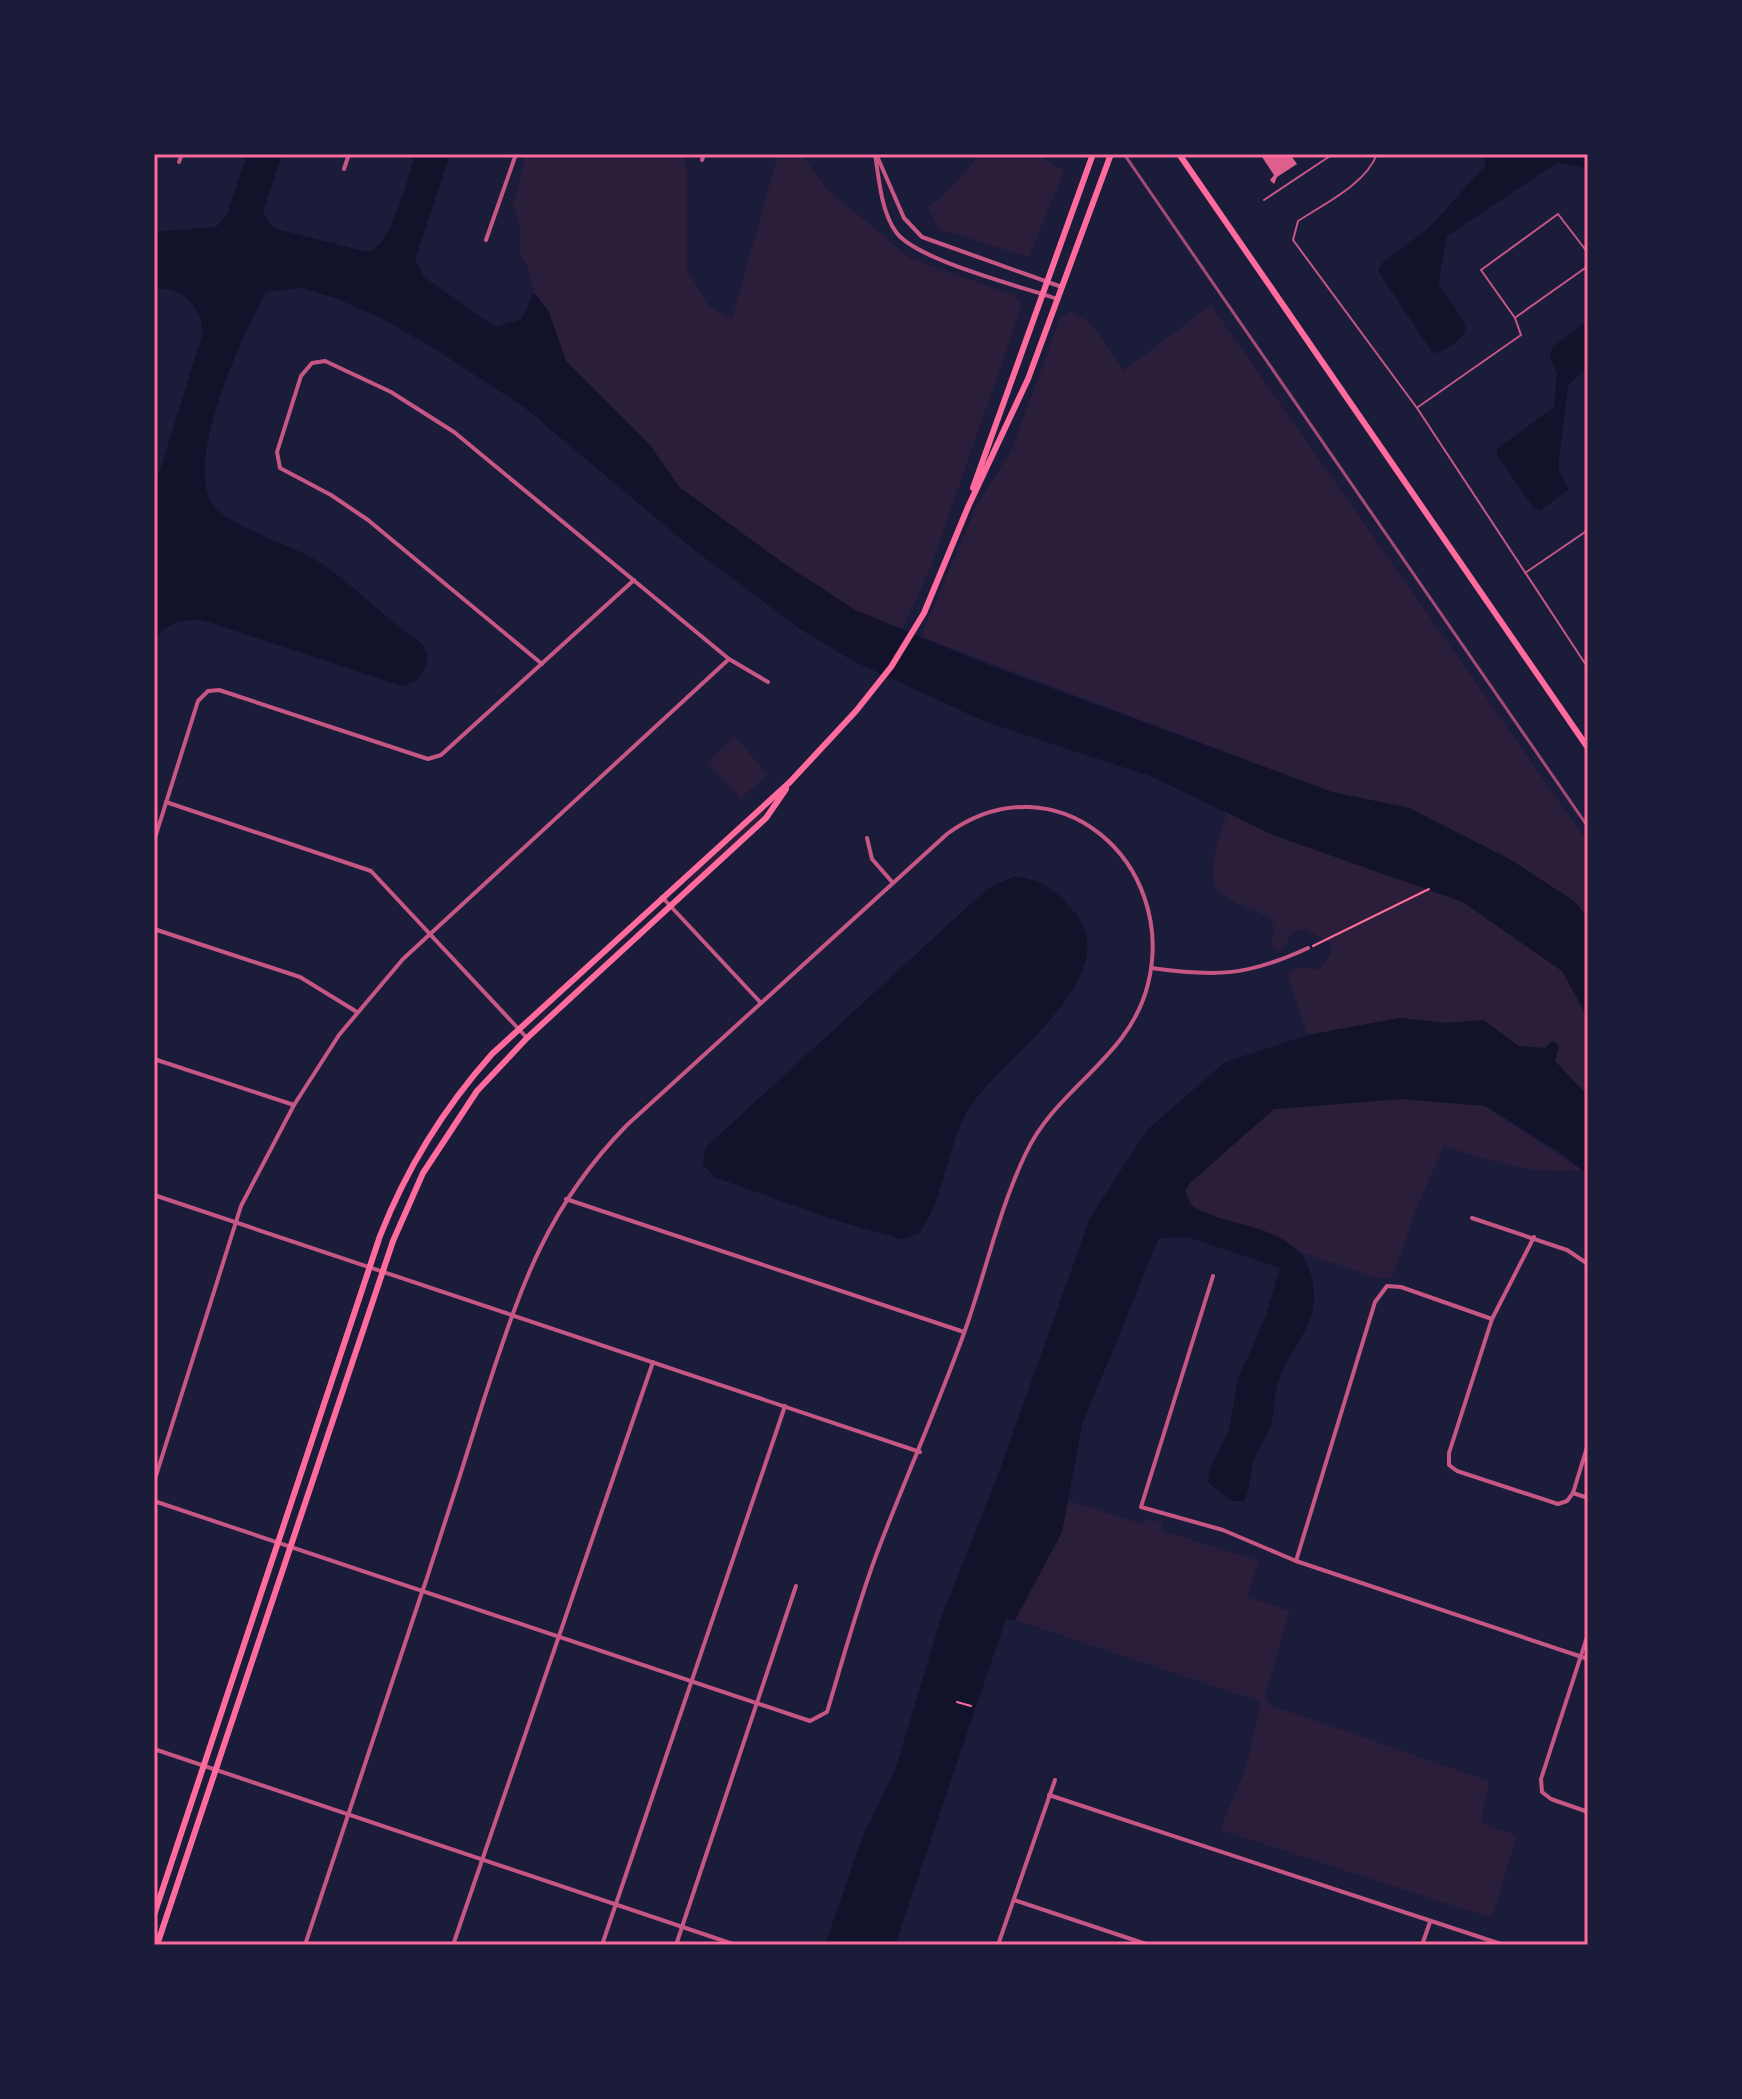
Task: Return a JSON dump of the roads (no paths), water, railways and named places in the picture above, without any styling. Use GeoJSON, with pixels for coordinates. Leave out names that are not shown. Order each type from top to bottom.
{"type":"FeatureCollection","features":[{"type":"Feature","properties":{"kind":"main road"},"geometry":{"type":"LineString","coordinates":[[968,507],[1093,154]]}},
{"type":"Feature","properties":{"kind":"main road"},"geometry":{"type":"LineString","coordinates":[[154,1915],[370,1267],[394,1200],[430,1133],[466,1082],[518,1028],[790,782],[875,689],[924,613],[968,507],[1028,379],[1111,154]]}},
{"type":"Feature","properties":{"kind":"main road"},"geometry":{"type":"LineString","coordinates":[[1179,154],[1588,748]]}},
{"type":"Feature","properties":{"kind":"main road"},"geometry":{"type":"LineString","coordinates":[[157,1945],[383,1271],[407,1206],[441,1141],[477,1091],[527,1038],[766,818],[790,782]]}},
{"type":"Feature","properties":{"kind":"street"},"geometry":{"type":"LineString","coordinates":[[179,162],[182,154]]}},
{"type":"Feature","properties":{"kind":"street"},"geometry":{"type":"LineString","coordinates":[[344,169],[349,154]]}},
{"type":"Feature","properties":{"kind":"street"},"geometry":{"type":"LineString","coordinates":[[486,240],[516,154]]}},
{"type":"Feature","properties":{"kind":"street"},"geometry":{"type":"LineString","coordinates":[[875,154],[904,218],[916,232],[931,241],[1062,287]]}},
{"type":"Feature","properties":{"kind":"street"},"geometry":{"type":"LineString","coordinates":[[875,154],[891,223],[915,250],[1057,299]]}},
{"type":"Feature","properties":{"kind":"street"},"geometry":{"type":"LineString","coordinates":[[882,193],[893,188]]}},
{"type":"Feature","properties":{"kind":"street"},"geometry":{"type":"LineString","coordinates":[[891,223],[904,218]]}},
{"type":"Feature","properties":{"kind":"street"},"geometry":{"type":"LineString","coordinates":[[542,664],[354,509],[280,468],[277,452],[301,376],[312,363],[325,361],[358,375],[423,411],[483,455],[729,659],[768,682]]}},
{"type":"Feature","properties":{"kind":"street"},"geometry":{"type":"LineString","coordinates":[[154,841],[198,701],[208,691],[219,690],[428,759],[441,755],[634,580]]}},
{"type":"Feature","properties":{"kind":"street"},"geometry":{"type":"LineString","coordinates":[[154,1482],[235,1223],[294,1105],[357,1012],[432,932],[729,659]]}},
{"type":"Feature","properties":{"kind":"street"},"geometry":{"type":"LineString","coordinates":[[166,802],[371,871],[432,932],[527,1038]]}},
{"type":"Feature","properties":{"kind":"street"},"geometry":{"type":"LineString","coordinates":[[154,1501],[422,1592],[810,1721],[819,1719],[827,1712],[879,1547],[920,1452],[1025,1154],[1061,1100],[1100,1066],[1125,1037],[1142,1003],[1151,968],[1150,921],[1135,875],[1110,841],[1066,814],[1024,807],[977,817],[947,834],[627,1125],[566,1199],[532,1260],[512,1315],[422,1592],[305,1945]]}},
{"type":"Feature","properties":{"kind":"street"},"geometry":{"type":"LineString","coordinates":[[867,838],[872,859],[893,883]]}},
{"type":"Feature","properties":{"kind":"street"},"geometry":{"type":"LineString","coordinates":[[661,896],[761,1003]]}},
{"type":"Feature","properties":{"kind":"street"},"geometry":{"type":"LineString","coordinates":[[154,929],[300,977],[357,1012]]}},
{"type":"Feature","properties":{"kind":"street"},"geometry":{"type":"LineString","coordinates":[[1151,968],[1204,975],[1241,973],[1308,948]]}},
{"type":"Feature","properties":{"kind":"street"},"geometry":{"type":"LineString","coordinates":[[154,1059],[294,1105]]}},
{"type":"Feature","properties":{"kind":"street"},"geometry":{"type":"LineString","coordinates":[[154,1195],[920,1452]]}},
{"type":"Feature","properties":{"kind":"street"},"geometry":{"type":"LineString","coordinates":[[566,1199],[964,1332]]}},
{"type":"Feature","properties":{"kind":"street"},"geometry":{"type":"LineString","coordinates":[[1472,1218],[1567,1250],[1588,1264]]}},
{"type":"Feature","properties":{"kind":"street"},"geometry":{"type":"LineString","coordinates":[[1534,1237],[1492,1319],[1449,1453],[1449,1465],[1457,1471],[1558,1504],[1567,1501],[1573,1493],[1588,1444]]}},
{"type":"Feature","properties":{"kind":"street"},"geometry":{"type":"LineString","coordinates":[[1213,1276],[1141,1507],[1223,1530],[1296,1561],[1588,1659]]}},
{"type":"Feature","properties":{"kind":"street"},"geometry":{"type":"LineString","coordinates":[[1296,1561],[1375,1302],[1387,1286],[1401,1287],[1492,1319]]}},
{"type":"Feature","properties":{"kind":"street"},"geometry":{"type":"LineString","coordinates":[[453,1945],[556,1636],[564,1626],[653,1362]]}},
{"type":"Feature","properties":{"kind":"street"},"geometry":{"type":"LineString","coordinates":[[602,1945],[785,1406]]}},
{"type":"Feature","properties":{"kind":"street"},"geometry":{"type":"LineString","coordinates":[[1573,1493],[1588,1498]]}},
{"type":"Feature","properties":{"kind":"street"},"geometry":{"type":"LineString","coordinates":[[676,1945],[796,1586]]}},
{"type":"Feature","properties":{"kind":"street"},"geometry":{"type":"LineString","coordinates":[[1588,1634],[1541,1779],[1542,1792],[1551,1799],[1588,1812]]}},
{"type":"Feature","properties":{"kind":"street"},"geometry":{"type":"LineString","coordinates":[[154,1749],[736,1945]]}},
{"type":"Feature","properties":{"kind":"street"},"geometry":{"type":"LineString","coordinates":[[998,1945],[1055,1780]]}},
{"type":"Feature","properties":{"kind":"street"},"geometry":{"type":"LineString","coordinates":[[1049,1795],[1504,1945]]}},
{"type":"Feature","properties":{"kind":"street"},"geometry":{"type":"LineString","coordinates":[[1014,1900],[1149,1945]]}},
{"type":"Feature","properties":{"kind":"street"},"geometry":{"type":"LineString","coordinates":[[1422,1945],[1430,1922]]}},
{"type":"Feature","properties":{"kind":"lane"},"geometry":{"type":"LineString","coordinates":[[1264,200],[1333,154]]}},
{"type":"Feature","properties":{"kind":"lane"},"geometry":{"type":"LineString","coordinates":[[1377,154],[1373,163],[1350,186],[1298,221],[1293,240],[1417,408],[1588,668]]}},
{"type":"Feature","properties":{"kind":"lane"},"geometry":{"type":"LineString","coordinates":[[1417,408],[1521,335],[1515,318],[1481,270],[1558,214],[1588,253]]}},
{"type":"Feature","properties":{"kind":"lane"},"geometry":{"type":"LineString","coordinates":[[1515,318],[1588,266]]}},
{"type":"Feature","properties":{"kind":"lane"},"geometry":{"type":"LineString","coordinates":[[1524,574],[1588,530]]}},
{"type":"Feature","properties":{"kind":"railway"},"geometry":{"type":"LineString","coordinates":[[1124,154],[1588,827]]}}]}
